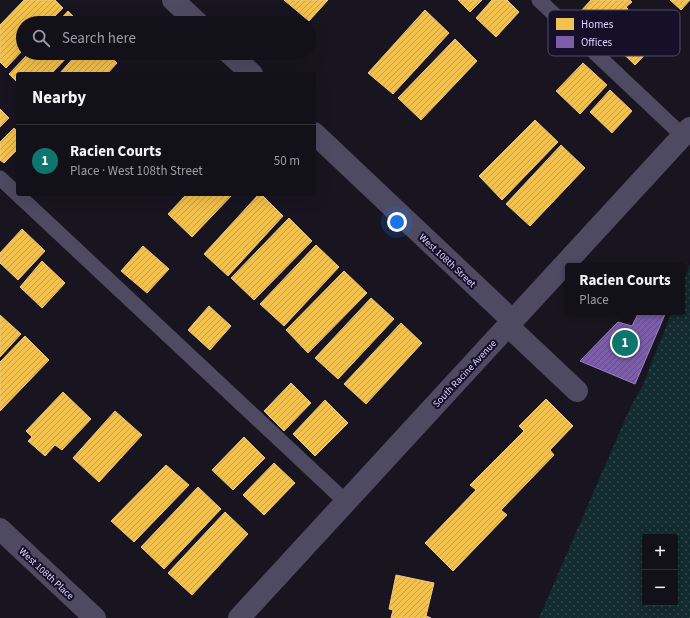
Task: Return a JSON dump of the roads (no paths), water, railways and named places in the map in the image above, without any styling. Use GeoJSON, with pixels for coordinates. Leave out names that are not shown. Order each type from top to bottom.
{"type":"FeatureCollection","features":[{"type":"Feature","properties":{"kind":"street"},"geometry":{"type":"LineString","coordinates":[[173,0],[190,16]]}},
{"type":"Feature","properties":{"kind":"street"},"geometry":{"type":"LineString","coordinates":[[237,60],[250,72]]}},
{"type":"Feature","properties":{"kind":"street","name":"South Racine Avenue"},"geometry":{"type":"LineString","coordinates":[[566,263],[687,132]]}},
{"type":"Feature","properties":{"kind":"street","name":"West 108th Street"},"geometry":{"type":"LineString","coordinates":[[316,135],[577,390]]}},
{"type":"Feature","properties":{"kind":"street","name":"South Racine Avenue"},"geometry":{"type":"LineString","coordinates":[[239,618],[565,264]]}},
{"type":"Feature","properties":{"kind":"street","name":"West 108th Place"},"geometry":{"type":"LineString","coordinates":[[0,529],[95,618]]}},
{"type":"Feature","properties":{"kind":"lane"},"geometry":{"type":"LineString","coordinates":[[539,0],[550,10]]}},
{"type":"Feature","properties":{"kind":"lane"},"geometry":{"type":"LineString","coordinates":[[602,56],[687,132]]}},
{"type":"Feature","properties":{"kind":"lane"},"geometry":{"type":"LineString","coordinates":[[0,178],[16,193]]}},
{"type":"Feature","properties":{"kind":"lane"},"geometry":{"type":"LineString","coordinates":[[19,196],[346,502]]}},
{"type":"Feature","properties":{"kind":"place","name":"Racien Courts"},"geometry":{"type":"Point","coordinates":[625,343]}}]}
